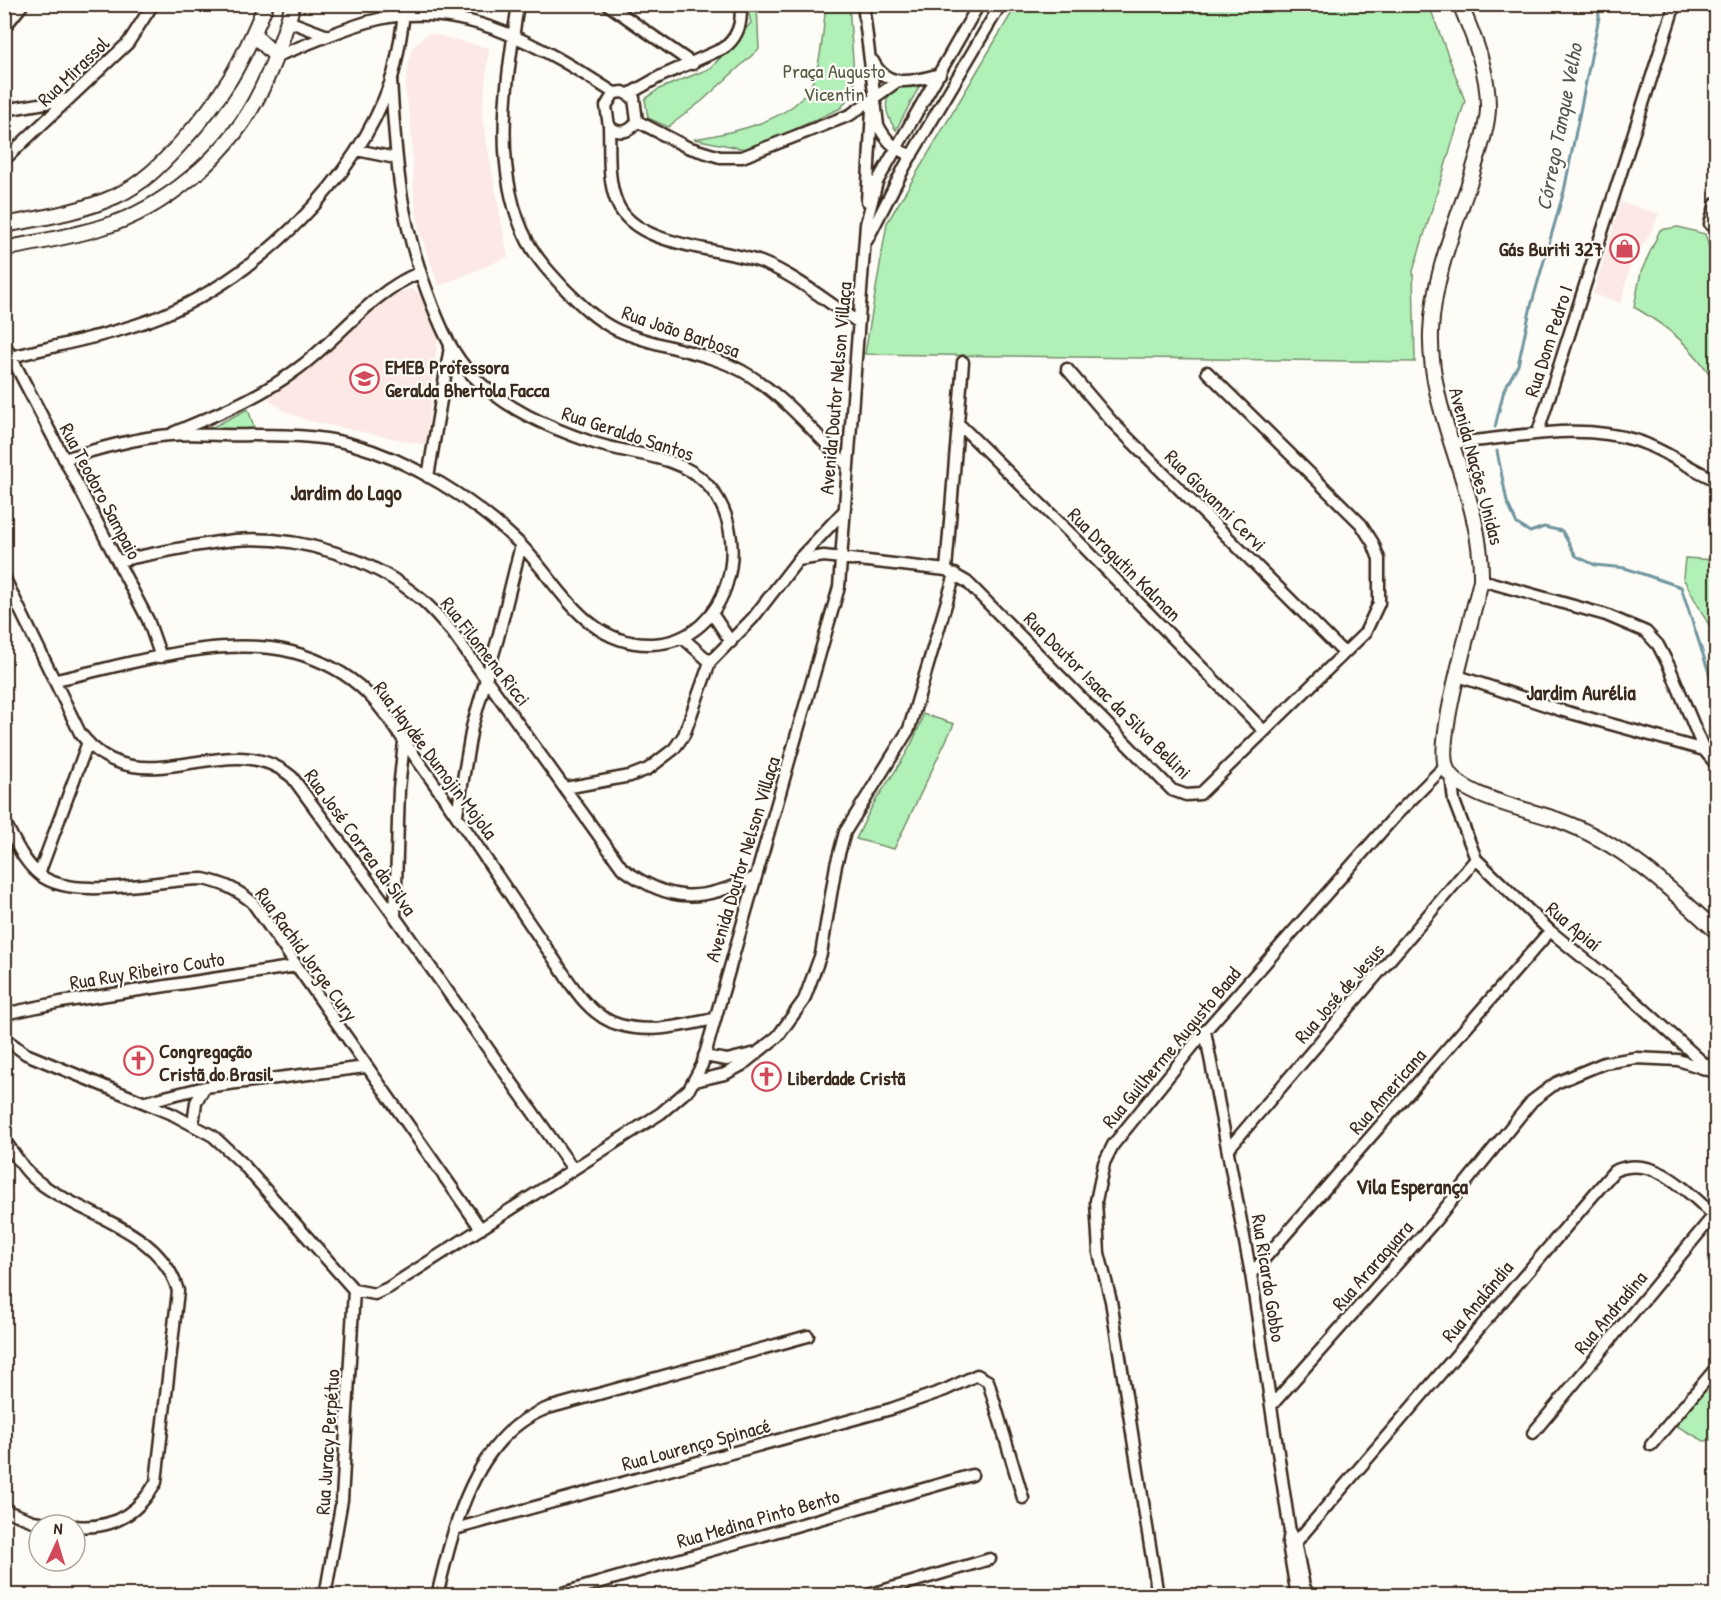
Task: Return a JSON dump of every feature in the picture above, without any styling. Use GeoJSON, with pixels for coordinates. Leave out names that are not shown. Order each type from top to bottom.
{"type":"FeatureCollection","features":[{"type":"Feature","properties":{"kind":"street"},"geometry":{"type":"LineString","coordinates":[[4,28],[23,4]]}},
{"type":"Feature","properties":{"kind":"street","name":"Rua Mirassol"},"geometry":{"type":"LineString","coordinates":[[4,160],[128,43],[153,4]]}},
{"type":"Feature","properties":{"kind":"street"},"geometry":{"type":"LineString","coordinates":[[4,225],[97,203],[142,181],[207,115],[241,63],[266,4],[288,21],[325,35]]}},
{"type":"Feature","properties":{"kind":"street"},"geometry":{"type":"LineString","coordinates":[[4,249],[104,227],[132,215],[180,185],[232,135],[254,104],[276,56],[293,4]]}},
{"type":"Feature","properties":{"kind":"street","name":"Rua João Barbosa"},"geometry":{"type":"LineString","coordinates":[[518,4],[505,126],[506,166],[526,240],[543,265],[582,306],[616,329],[698,354],[743,371],[786,405],[847,465]]}},
{"type":"Feature","properties":{"kind":"street"},"geometry":{"type":"LineString","coordinates":[[607,4],[693,64]]}},
{"type":"Feature","properties":{"kind":"street"},"geometry":{"type":"LineString","coordinates":[[276,56],[325,35],[405,10],[492,26],[514,34],[614,93],[629,94],[659,77],[693,64],[733,41],[741,22],[740,4]]}},
{"type":"Feature","properties":{"kind":"street"},"geometry":{"type":"LineString","coordinates":[[864,4],[878,125],[896,148],[912,155]]}},
{"type":"Feature","properties":{"kind":"street","name":"Avenida Doutor Nelson Villaça"},"geometry":{"type":"LineString","coordinates":[[354,1290],[375,1294],[388,1288],[661,1113],[678,1100],[694,1081],[704,1056],[834,612],[842,558],[843,512],[866,224],[877,182],[979,4]]}},
{"type":"Feature","properties":{"kind":"street","name":"Avenida Doutor Nelson Villaça"},"geometry":{"type":"LineString","coordinates":[[866,243],[901,174],[1001,4]]}},
{"type":"Feature","properties":{"kind":"street","name":"Avenida Nações Unidas"},"geometry":{"type":"LineString","coordinates":[[1448,771],[1445,737],[1481,580],[1482,563],[1476,531],[1433,376],[1431,342],[1433,307],[1438,278],[1478,153],[1488,110],[1487,89],[1480,57],[1460,4]]}},
{"type":"Feature","properties":{"kind":"street","name":"Rua Dom Pedro I"},"geometry":{"type":"LineString","coordinates":[[1538,432],[1675,4]]}},
{"type":"Feature","properties":{"kind":"street"},"geometry":{"type":"LineString","coordinates":[[11,357],[137,324],[184,305],[244,268],[307,214],[357,150],[392,79],[405,10]]}},
{"type":"Feature","properties":{"kind":"street"},"geometry":{"type":"LineString","coordinates":[[254,34],[276,56]]}},
{"type":"Feature","properties":{"kind":"street"},"geometry":{"type":"LineString","coordinates":[[870,56],[881,75],[898,81]]}},
{"type":"Feature","properties":{"kind":"street"},"geometry":{"type":"LineString","coordinates":[[637,121],[687,147],[732,158],[753,154],[850,115],[898,81],[940,74]]}},
{"type":"Feature","properties":{"kind":"street","name":"Rua Geraldo Santos"},"geometry":{"type":"LineString","coordinates":[[392,79],[395,158],[405,226],[419,273],[450,347],[487,389],[536,421],[595,444],[680,465],[696,474],[708,485],[725,517],[731,546],[725,588],[713,615]]}},
{"type":"Feature","properties":{"kind":"street"},"geometry":{"type":"LineString","coordinates":[[614,93],[606,106],[614,194],[621,212],[630,221],[658,237],[763,263],[783,273],[858,322]]}},
{"type":"Feature","properties":{"kind":"street"},"geometry":{"type":"LineString","coordinates":[[609,126],[615,131],[628,131],[637,121],[637,107],[634,98],[629,94]]}},
{"type":"Feature","properties":{"kind":"street"},"geometry":{"type":"LineString","coordinates":[[866,224],[873,97]]}},
{"type":"Feature","properties":{"kind":"street"},"geometry":{"type":"LineString","coordinates":[[4,111],[69,99]]}},
{"type":"Feature","properties":{"kind":"street"},"geometry":{"type":"LineString","coordinates":[[850,115],[870,121]]}},
{"type":"Feature","properties":{"kind":"street"},"geometry":{"type":"LineString","coordinates":[[869,144],[877,182],[901,174]]}},
{"type":"Feature","properties":{"kind":"street"},"geometry":{"type":"LineString","coordinates":[[357,150],[395,158]]}},
{"type":"Feature","properties":{"kind":"street"},"geometry":{"type":"LineString","coordinates":[[1710,224],[1716,203]]}},
{"type":"Feature","properties":{"kind":"street"},"geometry":{"type":"LineString","coordinates":[[64,459],[168,435],[244,403],[271,387],[326,347],[392,286],[419,273]]}},
{"type":"Feature","properties":{"kind":"street","name":"Rua Teodoro Sampaio"},"geometry":{"type":"LineString","coordinates":[[4,343],[148,620],[161,657]]}},
{"type":"Feature","properties":{"kind":"street"},"geometry":{"type":"LineString","coordinates":[[428,477],[450,347]]}},
{"type":"Feature","properties":{"kind":"street"},"geometry":{"type":"LineString","coordinates":[[694,1081],[725,1074],[758,1053],[778,1036],[795,1016],[814,978],[821,954],[836,866],[845,832],[909,729],[951,572],[963,362]]}},
{"type":"Feature","properties":{"kind":"street","name":"Rua Giovanni Cervi"},"geometry":{"type":"LineString","coordinates":[[1067,369],[1113,423],[1344,653]]}},
{"type":"Feature","properties":{"kind":"street","name":"Rua Doutor Isaac da Silva Bellini"},"geometry":{"type":"LineString","coordinates":[[951,572],[977,592],[1172,789],[1179,794],[1200,794],[1365,633],[1379,603],[1379,559],[1373,543],[1361,524],[1207,372]]}},
{"type":"Feature","properties":{"kind":"street","name":"Rua Dragutin Kalman"},"geometry":{"type":"LineString","coordinates":[[958,423],[1077,540],[1264,731]]}},
{"type":"Feature","properties":{"kind":"street"},"geometry":{"type":"LineString","coordinates":[[1450,443],[1538,432],[1586,432],[1616,435],[1641,442],[1716,480]]}},
{"type":"Feature","properties":{"kind":"street"},"geometry":{"type":"LineString","coordinates":[[168,435],[313,438],[351,444],[428,477],[483,513],[520,545],[572,606],[603,633],[618,640],[651,644],[683,638],[713,615],[731,642]]}},
{"type":"Feature","properties":{"kind":"street"},"geometry":{"type":"LineString","coordinates":[[565,788],[630,776],[662,760],[674,749],[684,735],[710,662],[753,618],[798,560],[843,512]]}},
{"type":"Feature","properties":{"kind":"street","name":"Rua Filomena Ricci"},"geometry":{"type":"LineString","coordinates":[[118,561],[237,540],[272,540],[336,554],[397,581],[423,600],[453,633],[622,867],[645,885],[663,892],[697,896],[732,888],[756,877]]}},
{"type":"Feature","properties":{"kind":"street"},"geometry":{"type":"LineString","coordinates":[[457,814],[472,727],[520,545]]}},
{"type":"Feature","properties":{"kind":"street"},"geometry":{"type":"LineString","coordinates":[[798,560],[817,556],[951,572]]}},
{"type":"Feature","properties":{"kind":"street","name":"Rua José Correa da Silva"},"geometry":{"type":"LineString","coordinates":[[4,577],[88,742],[110,761],[138,768],[239,758],[267,760],[279,766],[304,792],[573,1169]]}},
{"type":"Feature","properties":{"kind":"street"},"geometry":{"type":"LineString","coordinates":[[1481,580],[1606,615],[1646,632],[1658,645],[1670,666],[1704,750],[1716,764]]}},
{"type":"Feature","properties":{"kind":"street"},"geometry":{"type":"LineString","coordinates":[[683,638],[710,662]]}},
{"type":"Feature","properties":{"kind":"street","name":"Rua Haydée Dumojin Mojola"},"geometry":{"type":"LineString","coordinates":[[56,680],[161,657],[242,647],[292,652],[318,661],[348,677],[368,693],[457,814],[534,932],[593,1010],[620,1026],[638,1028],[658,1028],[714,1019]]}},
{"type":"Feature","properties":{"kind":"street"},"geometry":{"type":"LineString","coordinates":[[1458,676],[1560,710],[1704,750]]}},
{"type":"Feature","properties":{"kind":"street"},"geometry":{"type":"LineString","coordinates":[[39,874],[88,742]]}},
{"type":"Feature","properties":{"kind":"street"},"geometry":{"type":"LineString","coordinates":[[395,918],[399,789],[404,742]]}},
{"type":"Feature","properties":{"kind":"street"},"geometry":{"type":"LineString","coordinates":[[1448,771],[1467,788],[1487,797],[1559,820],[1609,843],[1663,881],[1716,931]]}},
{"type":"Feature","properties":{"kind":"street","name":"Rua Apiaí"},"geometry":{"type":"LineString","coordinates":[[1448,771],[1454,801],[1476,860],[1498,884],[1550,931],[1624,992],[1715,1073]]}},
{"type":"Feature","properties":{"kind":"street","name":"Rua Guilherme Augusto Baad"},"geometry":{"type":"LineString","coordinates":[[1158,1596],[1111,1301],[1099,1253],[1096,1201],[1104,1163],[1113,1145],[1205,1031],[1397,814],[1448,771]]}},
{"type":"Feature","properties":{"kind":"street","name":"Rua Rachid Jorge Cury"},"geometry":{"type":"LineString","coordinates":[[4,821],[22,854],[39,874],[59,885],[83,889],[182,879],[222,883],[252,902],[481,1228]]}},
{"type":"Feature","properties":{"kind":"street","name":"Rua José de Jesus"},"geometry":{"type":"LineString","coordinates":[[1228,1148],[1476,860]]}},
{"type":"Feature","properties":{"kind":"street","name":"Rua Americana"},"geometry":{"type":"LineString","coordinates":[[1251,1274],[1550,931]]}},
{"type":"Feature","properties":{"kind":"street","name":"Rua Ruy Ribeiro Couto"},"geometry":{"type":"LineString","coordinates":[[4,1014],[85,998],[297,966]]}},
{"type":"Feature","properties":{"kind":"street","name":"Rua Ricardo Gobbo"},"geometry":{"type":"LineString","coordinates":[[1205,1031],[1251,1274],[1292,1539],[1297,1596]]}},
{"type":"Feature","properties":{"kind":"street"},"geometry":{"type":"LineString","coordinates":[[5,1041],[36,1058],[145,1102],[213,1136],[241,1162],[354,1290]]}},
{"type":"Feature","properties":{"kind":"street"},"geometry":{"type":"LineString","coordinates":[[704,1056],[727,1059],[758,1053]]}},
{"type":"Feature","properties":{"kind":"street","name":"Rua Araraquara"},"geometry":{"type":"LineString","coordinates":[[1270,1406],[1435,1221],[1532,1101],[1556,1083],[1604,1063],[1636,1058],[1678,1060],[1715,1073]]}},
{"type":"Feature","properties":{"kind":"street"},"geometry":{"type":"LineString","coordinates":[[145,1102],[205,1087],[366,1067]]}},
{"type":"Feature","properties":{"kind":"street"},"geometry":{"type":"LineString","coordinates":[[193,1125],[196,1102],[205,1087]]}},
{"type":"Feature","properties":{"kind":"street"},"geometry":{"type":"LineString","coordinates":[[4,1140],[38,1182],[133,1234],[169,1271],[178,1292],[156,1482],[142,1504],[119,1521],[104,1526],[87,1526]]}},
{"type":"Feature","properties":{"kind":"street","name":"Rua Analândia"},"geometry":{"type":"LineString","coordinates":[[1292,1539],[1614,1171],[1626,1166],[1651,1167],[1666,1175],[1715,1216]]}},
{"type":"Feature","properties":{"kind":"street","name":"Rua Andradina"},"geometry":{"type":"LineString","coordinates":[[1533,1433],[1715,1216]]}},
{"type":"Feature","properties":{"kind":"street","name":"Rua Juracy Perpétuo"},"geometry":{"type":"LineString","coordinates":[[325,1596],[342,1500],[354,1290]]}},
{"type":"Feature","properties":{"kind":"street"},"geometry":{"type":"LineString","coordinates":[[437,1596],[466,1495],[498,1444],[521,1419],[548,1408],[808,1336]]}},
{"type":"Feature","properties":{"kind":"street"},"geometry":{"type":"LineString","coordinates":[[1651,1445],[1716,1368]]}},
{"type":"Feature","properties":{"kind":"street","name":"Rua Lourenço Spinacé"},"geometry":{"type":"LineString","coordinates":[[455,1529],[879,1412],[945,1390],[973,1375],[981,1376],[988,1382],[1023,1498]]}},
{"type":"Feature","properties":{"kind":"street","name":"Rua Medina Pinto Bento"},"geometry":{"type":"LineString","coordinates":[[553,1596],[972,1475]]}},
{"type":"Feature","properties":{"kind":"street"},"geometry":{"type":"LineString","coordinates":[[4,1510],[27,1519]]}},
{"type":"Feature","properties":{"kind":"street","name":"Rua Ricardo Gobbo"},"geometry":{"type":"LineString","coordinates":[[1292,1539],[1309,1596]]}},
{"type":"Feature","properties":{"kind":"street"},"geometry":{"type":"LineString","coordinates":[[865,1596],[990,1559]]}},
{"type":"Feature","properties":{"kind":"shaded area"},"geometry":{"type":"Polygon","coordinates":[[[428,33],[489,48],[482,117],[508,257],[439,286],[420,234],[414,196],[411,124],[405,89],[411,49],[428,33]]]}},
{"type":"Feature","properties":{"kind":"shaded area","name":"Gás Buriti 327"},"geometry":{"type":"Polygon","coordinates":[[[1621,202],[1659,214],[1650,234],[1631,262],[1621,303],[1593,294],[1621,202]]]}},
{"type":"Feature","properties":{"kind":"shaded area","name":"EMEB Professora Geralda Bhertola Facca"},"geometry":{"type":"Polygon","coordinates":[[[412,289],[422,295],[438,336],[426,445],[309,421],[285,411],[268,399],[395,293],[412,289]]]}},
{"type":"Feature","properties":{"kind":"green space"},"geometry":{"type":"Polygon","coordinates":[[[1017,4],[1429,5],[1465,101],[1413,271],[1415,362],[865,354],[887,223],[1017,4]]]}},
{"type":"Feature","properties":{"kind":"green space"},"geometry":{"type":"Polygon","coordinates":[[[747,5],[757,5],[759,49],[702,101],[668,127],[648,118],[645,99],[659,89],[711,68],[751,23],[747,5]]]}},
{"type":"Feature","properties":{"kind":"green space","name":"Praça Augusto Vicentin"},"geometry":{"type":"Polygon","coordinates":[[[826,5],[849,5],[855,89],[841,108],[750,150],[694,139],[761,123],[792,107],[804,96],[812,83],[818,64],[826,5]]]}},
{"type":"Feature","properties":{"kind":"green space"},"geometry":{"type":"Polygon","coordinates":[[[909,84],[920,85],[896,130],[888,115],[887,101],[893,90],[909,84]]]}},
{"type":"Feature","properties":{"kind":"green space"},"geometry":{"type":"Polygon","coordinates":[[[1678,227],[1705,234],[1716,269],[1716,384],[1690,349],[1659,323],[1634,307],[1641,272],[1660,230],[1678,227]]]}},
{"type":"Feature","properties":{"kind":"green space"},"geometry":{"type":"Polygon","coordinates":[[[248,409],[255,430],[209,429],[248,409]]]}},
{"type":"Feature","properties":{"kind":"green space"},"geometry":{"type":"Polygon","coordinates":[[[1685,558],[1716,560],[1716,638],[1683,578],[1685,558]]]}},
{"type":"Feature","properties":{"kind":"green space"},"geometry":{"type":"Polygon","coordinates":[[[923,714],[954,724],[894,849],[856,839],[872,807],[910,747],[923,714]]]}},
{"type":"Feature","properties":{"kind":"green space"},"geometry":{"type":"Polygon","coordinates":[[[1716,1374],[1716,1439],[1704,1441],[1675,1425],[1716,1374]]]}},
{"type":"Feature","properties":{"kind":"waterway","name":"Córrego Tanque Velho"},"geometry":{"type":"LineString","coordinates":[[1495,427],[1504,390],[1518,365],[1531,306],[1564,191],[1599,17],[1598,4]]}},
{"type":"Feature","properties":{"kind":"waterway","name":"Córrego Tanque Velho"},"geometry":{"type":"LineString","coordinates":[[1497,451],[1507,502],[1517,524],[1530,532],[1544,527],[1562,531],[1576,556],[1595,565],[1625,568],[1681,587],[1713,685],[1716,688]]}},
{"type":"Feature","properties":{"kind":"place","name":"Gás Buriti 327"},"geometry":{"type":"Point","coordinates":[1624,248]}},
{"type":"Feature","properties":{"kind":"place","name":"EMEB Professora Geralda Bhertola Facca"},"geometry":{"type":"Point","coordinates":[364,378]}},
{"type":"Feature","properties":{"kind":"place","name":"Congregação Cristã do Brasil"},"geometry":{"type":"Point","coordinates":[138,1061]}},
{"type":"Feature","properties":{"kind":"place","name":"Liberdade Cristã"},"geometry":{"type":"Point","coordinates":[767,1077]}},
{"type":"Feature","properties":{"kind":"district","name":"Jardim do Lago"},"geometry":{"type":"Point","coordinates":[346,492]}},
{"type":"Feature","properties":{"kind":"district","name":"Jardim Aurélia"},"geometry":{"type":"Point","coordinates":[1581,692]}},
{"type":"Feature","properties":{"kind":"district","name":"Vila Esperança"},"geometry":{"type":"Point","coordinates":[1412,1186]}}]}
